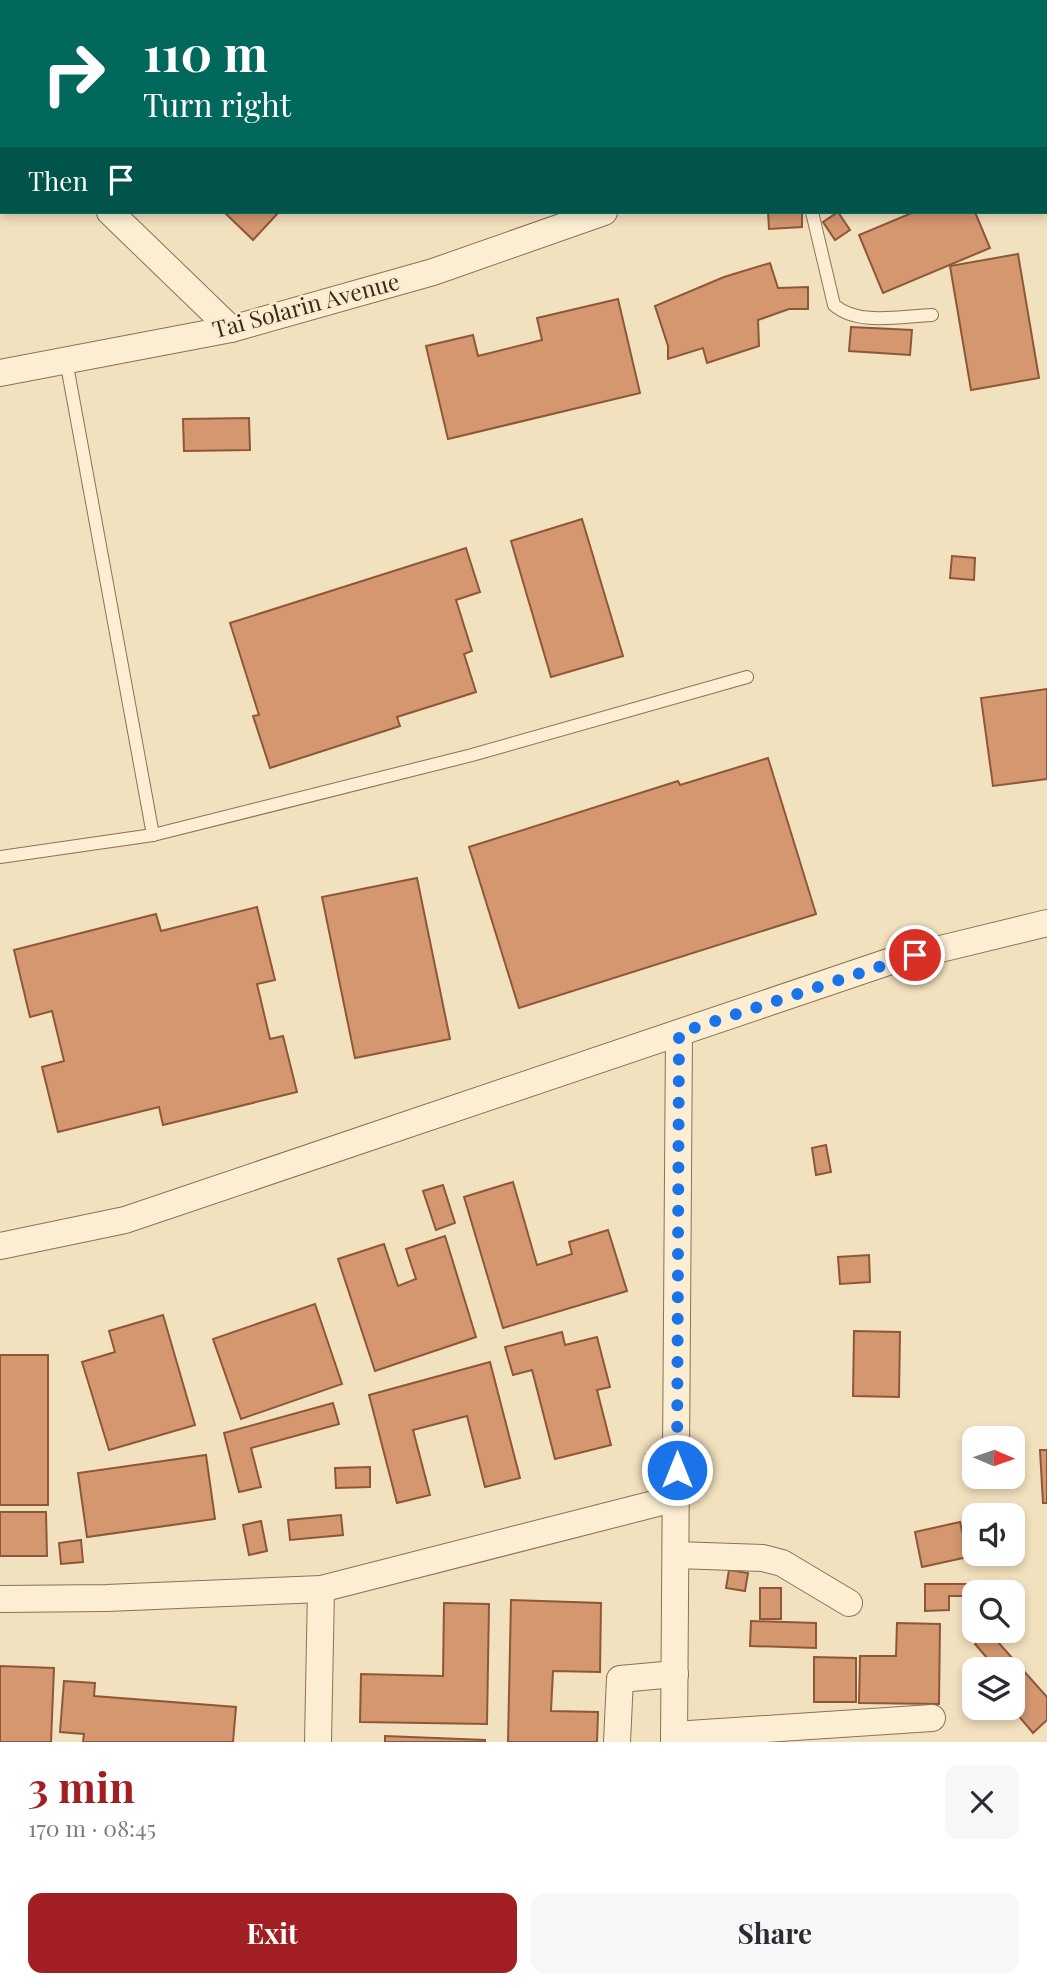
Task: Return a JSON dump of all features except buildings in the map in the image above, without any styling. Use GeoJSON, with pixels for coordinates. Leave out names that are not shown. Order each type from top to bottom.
{"type":"FeatureCollection","features":[{"type":"Feature","properties":{"kind":"street"},"geometry":{"type":"LineString","coordinates":[[112,214],[230,329]]}},
{"type":"Feature","properties":{"kind":"street","name":"Tai Solarin Avenue"},"geometry":{"type":"LineString","coordinates":[[0,373],[230,329],[433,272],[597,214]]}},
{"type":"Feature","properties":{"kind":"street"},"geometry":{"type":"LineString","coordinates":[[0,1246],[125,1220],[891,961],[1047,923]]}},
{"type":"Feature","properties":{"kind":"street"},"geometry":{"type":"LineString","coordinates":[[679,1033],[674,1738],[932,1718]]}},
{"type":"Feature","properties":{"kind":"street"},"geometry":{"type":"LineString","coordinates":[[0,1599],[107,1598],[321,1589],[677,1497]]}},
{"type":"Feature","properties":{"kind":"street"},"geometry":{"type":"LineString","coordinates":[[676,1555],[763,1559],[782,1563],[849,1604]]}},
{"type":"Feature","properties":{"kind":"street"},"geometry":{"type":"LineString","coordinates":[[318,1742],[321,1589]]}},
{"type":"Feature","properties":{"kind":"street"},"geometry":{"type":"LineString","coordinates":[[617,1742],[620,1679],[675,1674]]}},
{"type":"Feature","properties":{"kind":"lane"},"geometry":{"type":"LineString","coordinates":[[813,214],[834,305],[846,315],[860,317],[932,315]]}},
{"type":"Feature","properties":{"kind":"lane"},"geometry":{"type":"LineString","coordinates":[[66,359],[153,835]]}},
{"type":"Feature","properties":{"kind":"lane"},"geometry":{"type":"LineString","coordinates":[[0,857],[153,835],[472,755],[747,677]]}},
{"type":"Feature","properties":{"kind":"route"},"geometry":{"type":"LineString","coordinates":[[677,1470],[679,1033],[915,955]]}}]}
